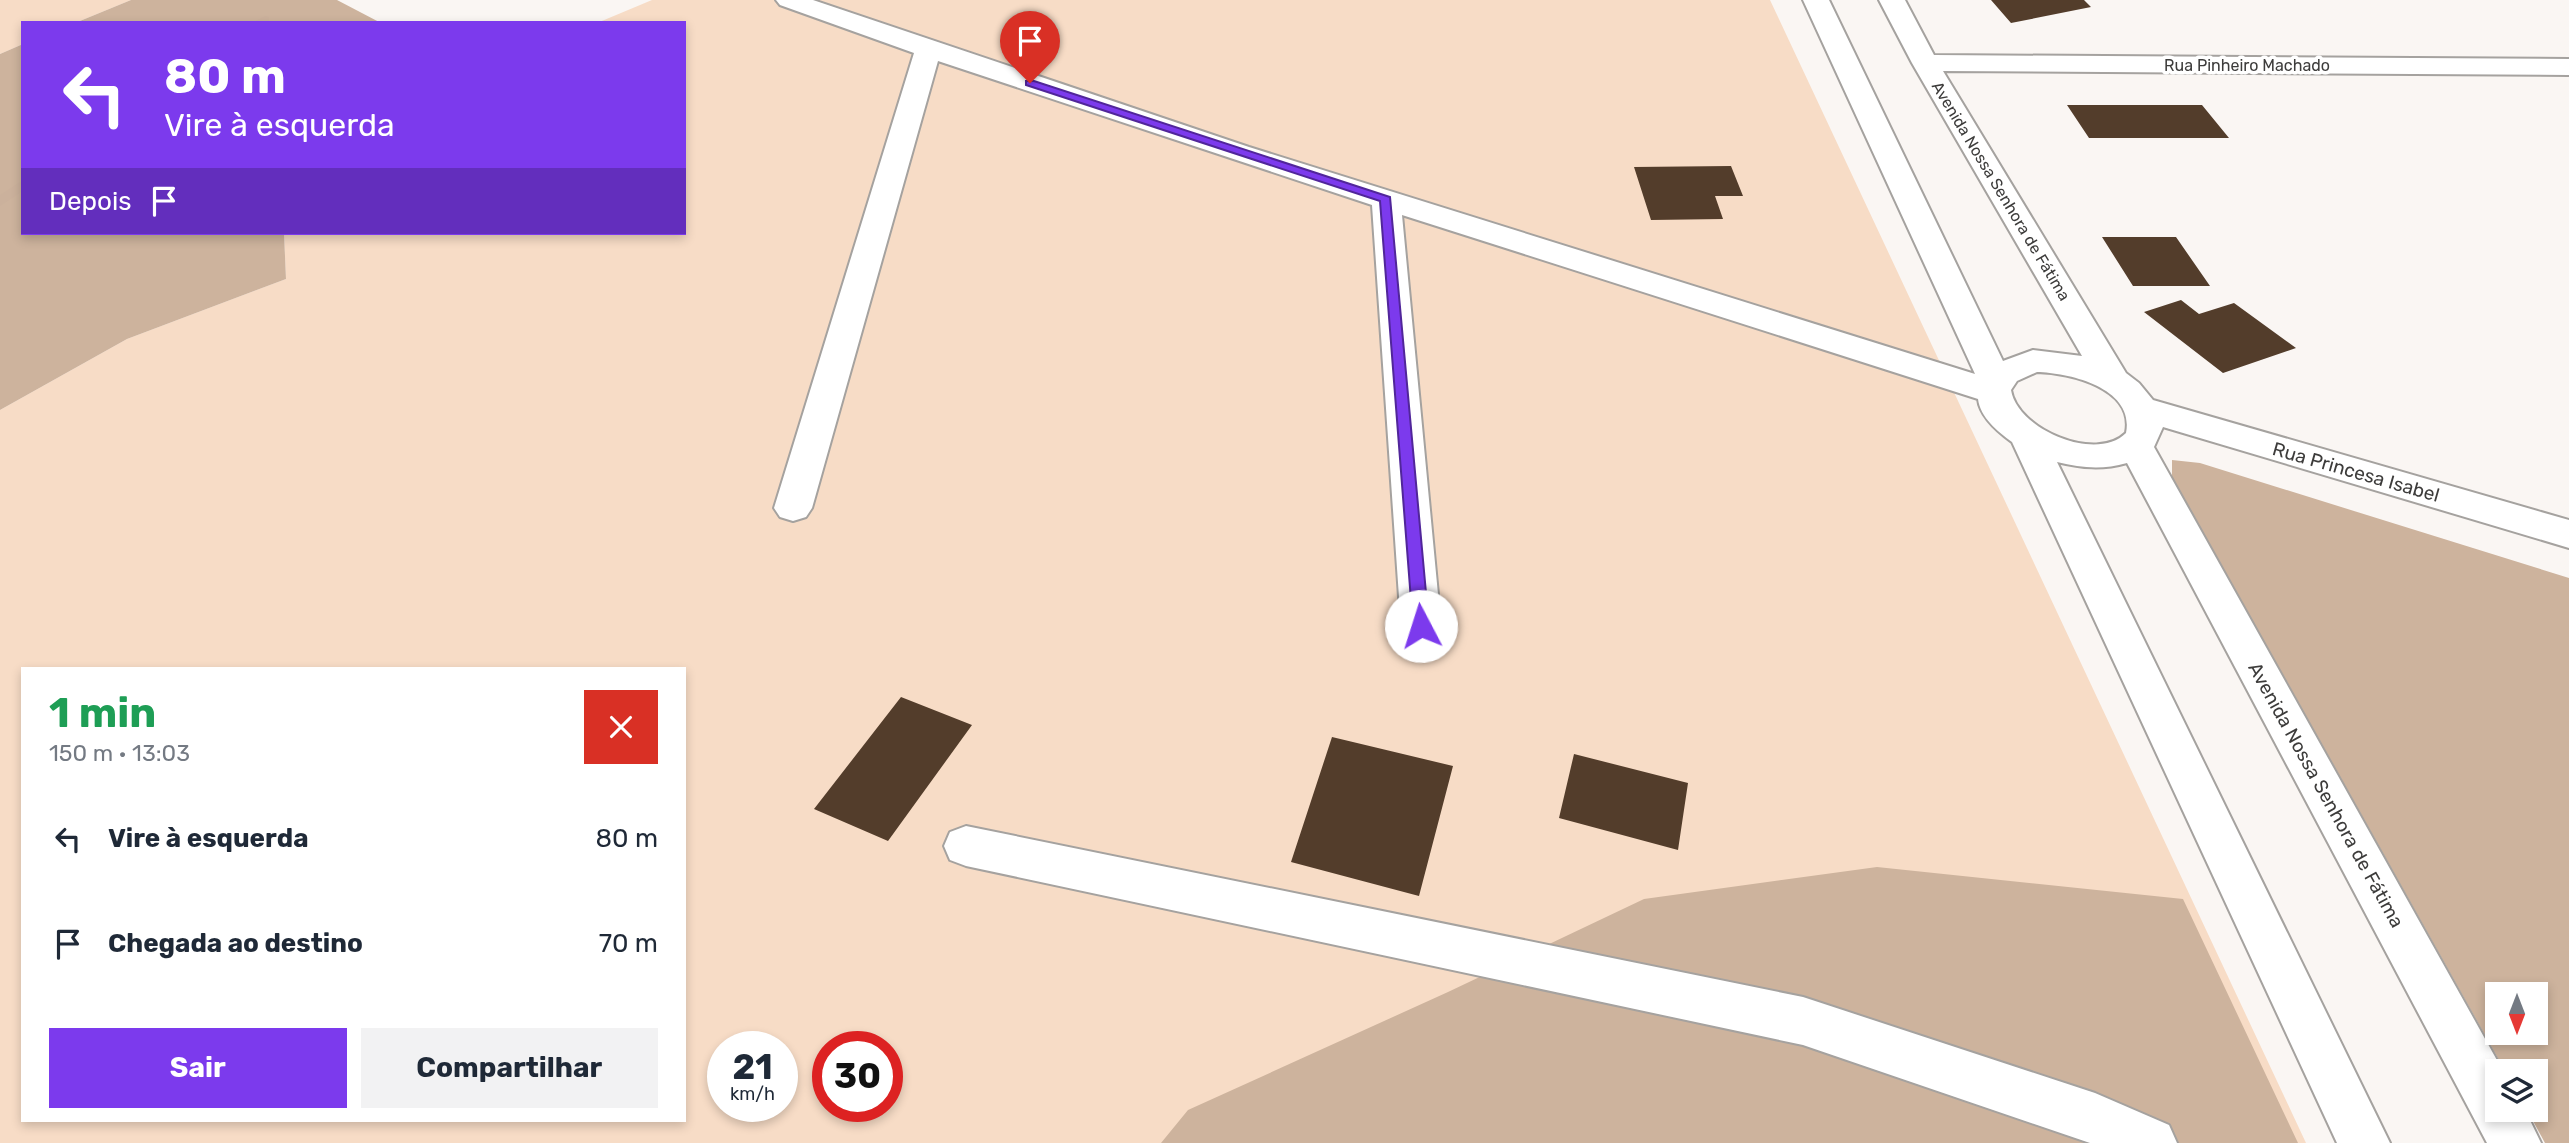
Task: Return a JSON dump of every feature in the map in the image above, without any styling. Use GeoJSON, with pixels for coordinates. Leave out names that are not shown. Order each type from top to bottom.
{"type":"FeatureCollection","features":[{"type":"Feature","properties":{"kind":"street"},"geometry":{"type":"LineString","coordinates":[[789,0],[928,50],[1386,199],[1995,387]]}},
{"type":"Feature","properties":{"kind":"street"},"geometry":{"type":"LineString","coordinates":[[1816,0],[1995,387],[1996,404],[2003,415],[2028,438],[2050,449],[2086,457],[2120,454],[2139,428]]}},
{"type":"Feature","properties":{"kind":"street","name":"Avenida Nossa Senhora de Fátima"},"geometry":{"type":"LineString","coordinates":[[1892,0],[1925,63],[2113,380]]}},
{"type":"Feature","properties":{"kind":"street"},"geometry":{"type":"LineString","coordinates":[[793,508],[928,50]]}},
{"type":"Feature","properties":{"kind":"street","name":"Rua Pinheiro Machado"},"geometry":{"type":"LineString","coordinates":[[1925,63],[2569,66]]}},
{"type":"Feature","properties":{"kind":"street"},"geometry":{"type":"LineString","coordinates":[[1386,199],[1421,626]]}},
{"type":"Feature","properties":{"kind":"street","name":"Avenida Nossa Senhora de Fátima"},"geometry":{"type":"LineString","coordinates":[[1995,387],[2010,369],[2033,361],[2073,364],[2113,380],[2133,396],[2139,428],[2515,1143]]}},
{"type":"Feature","properties":{"kind":"street","name":"Rua Princesa Isabel"},"geometry":{"type":"LineString","coordinates":[[2139,428],[2569,534]]}},
{"type":"Feature","properties":{"kind":"street"},"geometry":{"type":"LineString","coordinates":[[2028,438],[2364,1143]]}},
{"type":"Feature","properties":{"kind":"street"},"geometry":{"type":"LineString","coordinates":[[966,846],[1803,1021],[2095,1119],[2151,1143]]}},
{"type":"Feature","properties":{"kind":"shaded area"},"geometry":{"type":"Polygon","coordinates":[[[0,0],[131,0],[80,21],[21,21],[21,45],[0,54],[0,0]]]}},
{"type":"Feature","properties":{"kind":"shaded area"},"geometry":{"type":"Polygon","coordinates":[[[131,0],[337,0],[377,21],[80,21],[131,0]]]}},
{"type":"Feature","properties":{"kind":"shaded area"},"geometry":{"type":"Polygon","coordinates":[[[652,0],[1770,0],[2306,1143],[0,1143],[0,410],[127,339],[286,279],[284,235],[686,235],[686,21],[602,21],[652,0]]]}},
{"type":"Feature","properties":{"kind":"shaded area"},"geometry":{"type":"Polygon","coordinates":[[[21,45],[21,235],[284,235],[286,279],[127,339],[0,410],[0,54],[21,45]]]}},
{"type":"Feature","properties":{"kind":"shaded area"},"geometry":{"type":"Polygon","coordinates":[[[2172,460],[2200,463],[2569,578],[2569,1143],[2545,1143],[2534,1122],[2548,1122],[2548,1059],[2498,1059],[2490,1045],[2548,1045],[2548,982],[2485,982],[2485,1035],[2172,477],[2172,460]]]}},
{"type":"Feature","properties":{"kind":"shaded area"},"geometry":{"type":"Polygon","coordinates":[[[1877,867],[2183,899],[2298,1143],[1161,1143],[1188,1110],[1644,899],[1877,867]]]}},
{"type":"Feature","properties":{"kind":"building"},"geometry":{"type":"Polygon","coordinates":[[[1991,0],[2084,0],[2091,7],[2011,23],[1991,0]]]}},
{"type":"Feature","properties":{"kind":"building"},"geometry":{"type":"Polygon","coordinates":[[[2067,105],[2202,105],[2229,138],[2089,138],[2067,105]]]}},
{"type":"Feature","properties":{"kind":"building"},"geometry":{"type":"Polygon","coordinates":[[[1731,166],[1743,196],[1715,196],[1723,219],[1651,220],[1634,167],[1731,166]]]}},
{"type":"Feature","properties":{"kind":"building"},"geometry":{"type":"Polygon","coordinates":[[[2102,237],[2176,237],[2210,286],[2133,286],[2102,237]]]}},
{"type":"Feature","properties":{"kind":"building"},"geometry":{"type":"Polygon","coordinates":[[[2181,300],[2199,314],[2234,303],[2296,348],[2223,373],[2144,312],[2181,300]]]}},
{"type":"Feature","properties":{"kind":"building"},"geometry":{"type":"Polygon","coordinates":[[[901,697],[972,725],[888,841],[814,809],[901,697]]]}},
{"type":"Feature","properties":{"kind":"building"},"geometry":{"type":"Polygon","coordinates":[[[1332,737],[1453,766],[1419,896],[1291,862],[1332,737]]]}},
{"type":"Feature","properties":{"kind":"building"},"geometry":{"type":"Polygon","coordinates":[[[1574,754],[1688,783],[1678,850],[1559,818],[1574,754]]]}},
{"type":"Feature","properties":{"kind":"waterway"},"geometry":{"type":"LineString","coordinates":[[262,21],[265,19]]}},
{"type":"Feature","properties":{"kind":"waterway"},"geometry":{"type":"LineString","coordinates":[[0,202],[21,186]]}},
{"type":"Feature","properties":{"kind":"route"},"geometry":{"type":"LineString","coordinates":[[1030,83],[1386,199],[1421,626]]}}]}
